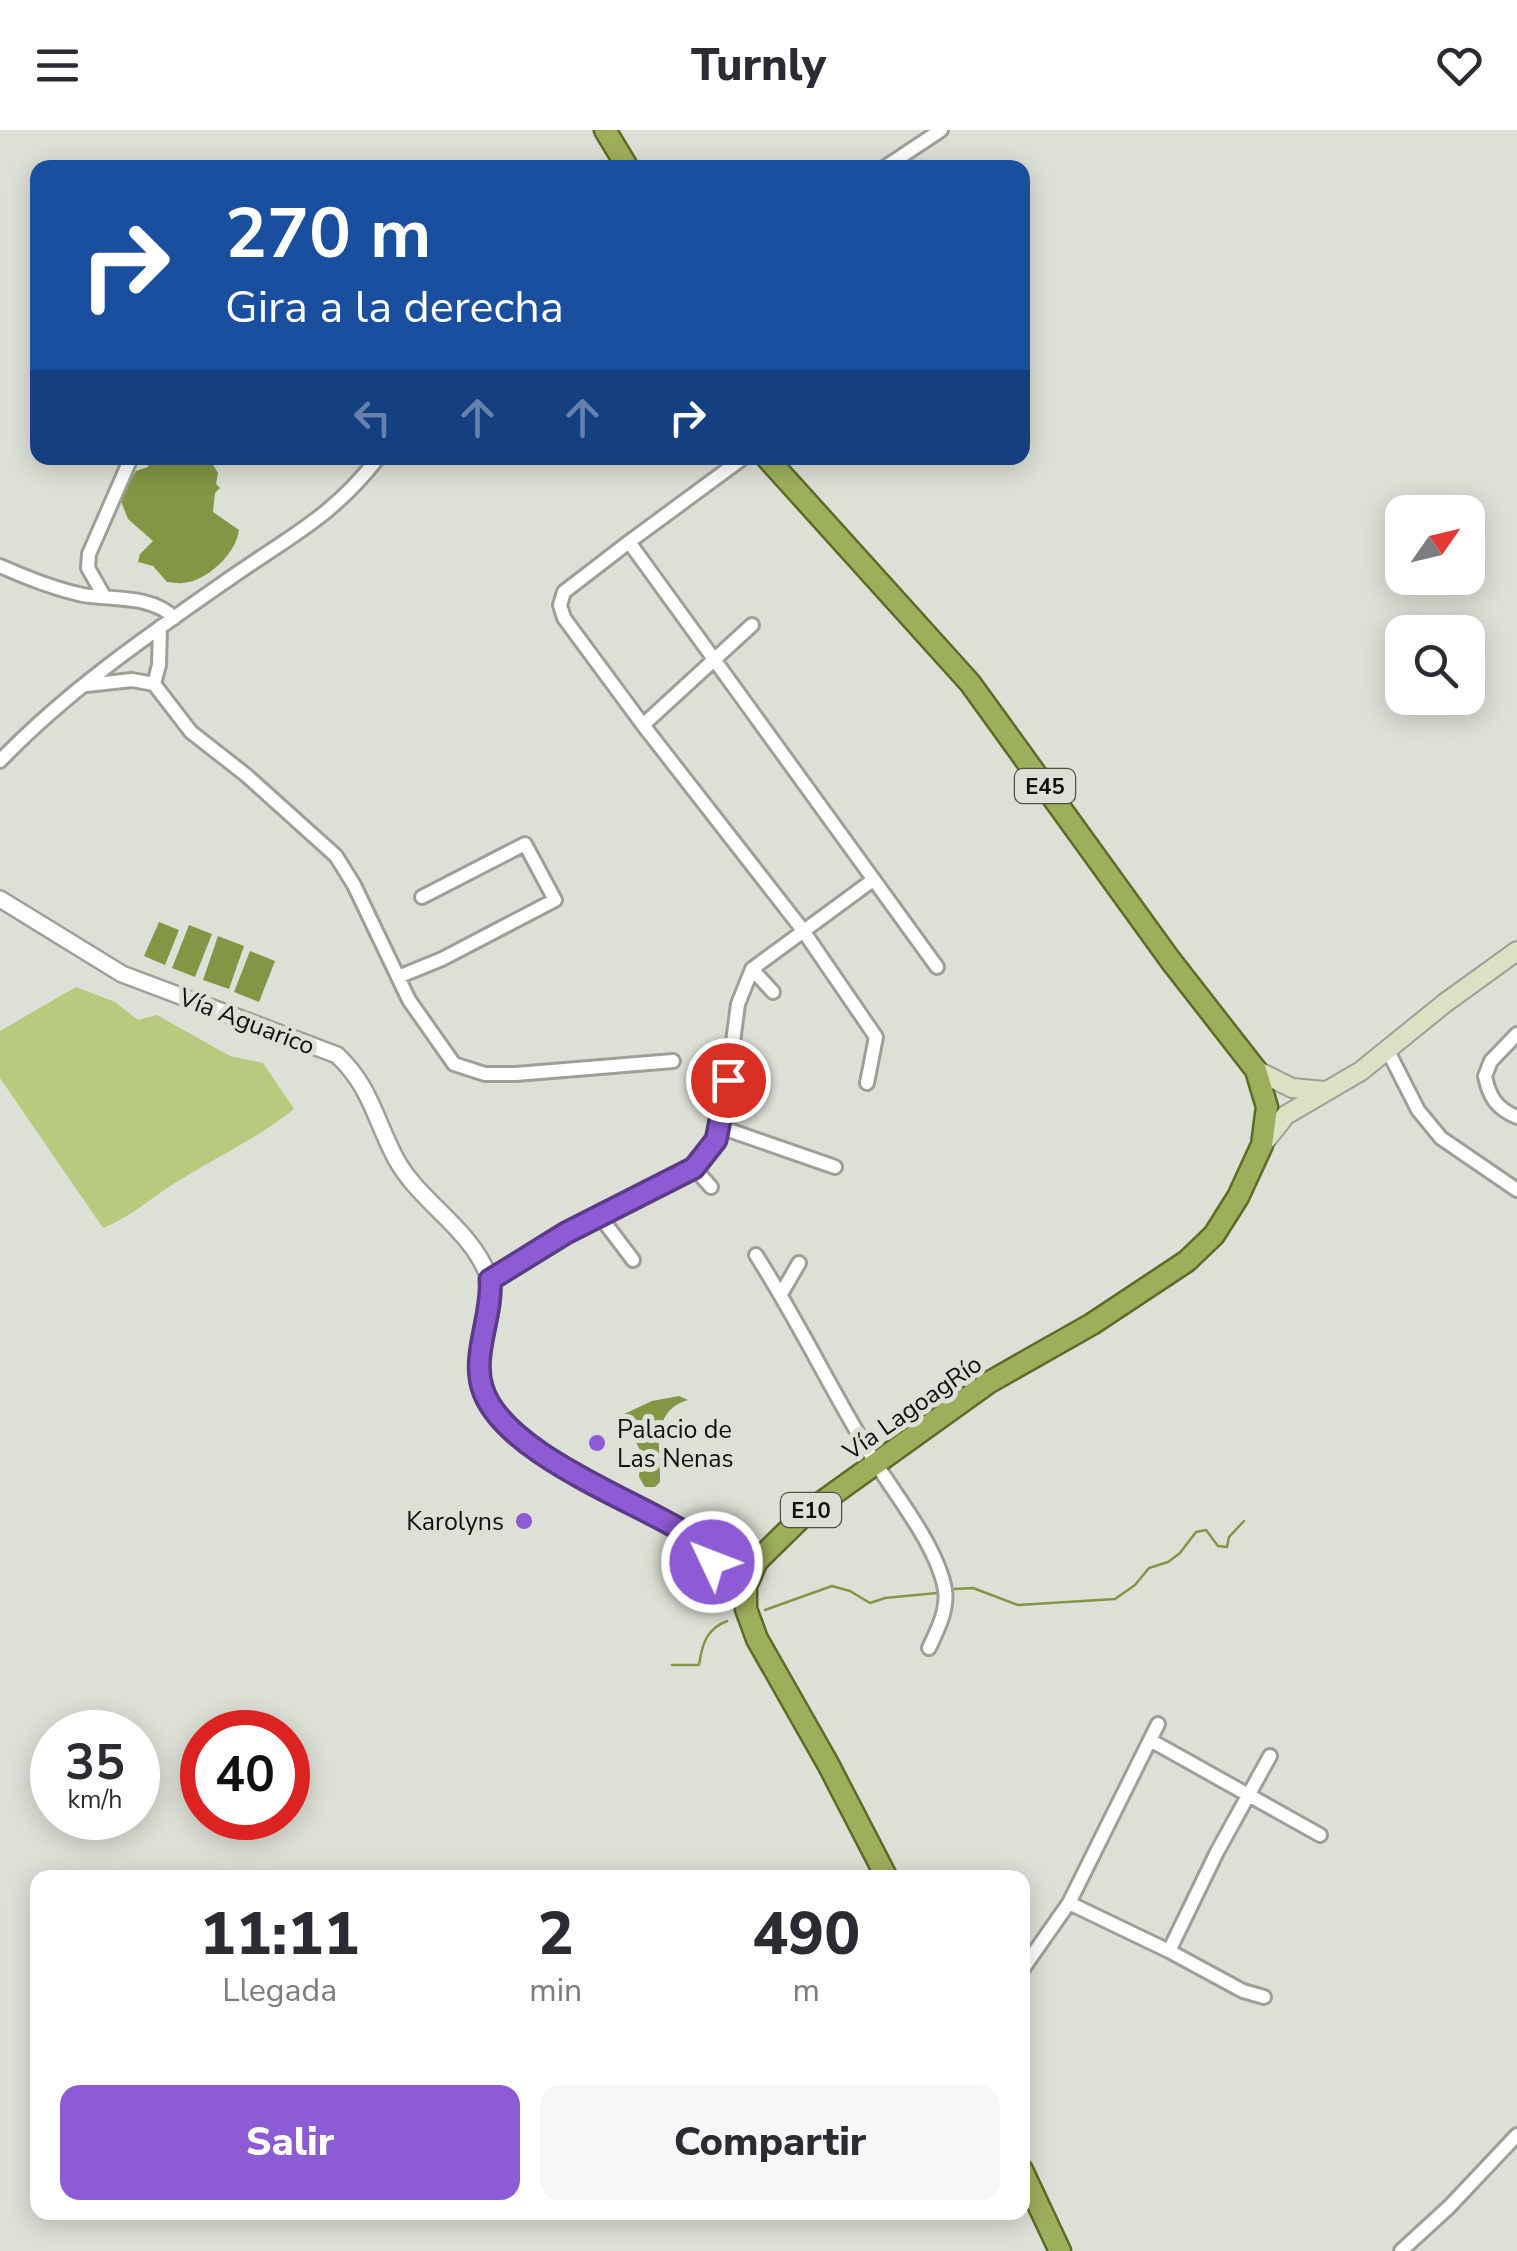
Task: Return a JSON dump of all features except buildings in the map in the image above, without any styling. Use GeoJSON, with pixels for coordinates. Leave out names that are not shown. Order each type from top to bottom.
{"type":"FeatureCollection","features":[{"type":"Feature","properties":{"kind":"highway"},"geometry":{"type":"LineString","coordinates":[[605,130],[623,160]]}},
{"type":"Feature","properties":{"kind":"highway","name":"E45"},"geometry":{"type":"LineString","coordinates":[[773,465],[970,683],[1171,961],[1256,1070],[1267,1108],[1262,1145]]}},
{"type":"Feature","properties":{"kind":"highway","name":"Vía LagoagRío"},"geometry":{"type":"LineString","coordinates":[[746,1586],[756,1561],[771,1544],[876,1462],[988,1383],[1092,1324],[1188,1261],[1224,1220],[1262,1145]]}},
{"type":"Feature","properties":{"kind":"highway"},"geometry":{"type":"LineString","coordinates":[[746,1586],[746,1609],[757,1638],[883,1870]]}},
{"type":"Feature","properties":{"kind":"highway"},"geometry":{"type":"LineString","coordinates":[[1030,2187],[1060,2251]]}},
{"type":"Feature","properties":{"kind":"main road"},"geometry":{"type":"LineString","coordinates":[[1262,1145],[1286,1115],[1362,1071],[1517,951]]}},
{"type":"Feature","properties":{"kind":"main road"},"geometry":{"type":"LineString","coordinates":[[1256,1070],[1292,1088],[1326,1090]]}},
{"type":"Feature","properties":{"kind":"street"},"geometry":{"type":"LineString","coordinates":[[896,160],[941,130]]}},
{"type":"Feature","properties":{"kind":"street"},"geometry":{"type":"LineString","coordinates":[[104,596],[88,568],[89,554],[128,465]]}},
{"type":"Feature","properties":{"kind":"street"},"geometry":{"type":"LineString","coordinates":[[0,761],[86,685],[160,627],[336,506],[372,465]]}},
{"type":"Feature","properties":{"kind":"street"},"geometry":{"type":"LineString","coordinates":[[734,465],[564,592],[560,605],[564,618],[802,929],[876,1037],[867,1084]]}},
{"type":"Feature","properties":{"kind":"street"},"geometry":{"type":"LineString","coordinates":[[629,542],[937,966]]}},
{"type":"Feature","properties":{"kind":"street"},"geometry":{"type":"LineString","coordinates":[[0,566],[45,585],[86,596],[159,606],[174,618]]}},
{"type":"Feature","properties":{"kind":"street"},"geometry":{"type":"LineString","coordinates":[[643,725],[752,625]]}},
{"type":"Feature","properties":{"kind":"street"},"geometry":{"type":"LineString","coordinates":[[154,684],[160,627]]}},
{"type":"Feature","properties":{"kind":"street"},"geometry":{"type":"LineString","coordinates":[[86,685],[132,680],[154,684],[190,732],[336,856],[398,977],[454,1064],[485,1074],[516,1074],[673,1061]]}},
{"type":"Feature","properties":{"kind":"street"},"geometry":{"type":"LineString","coordinates":[[398,977],[442,959],[555,900],[525,844],[422,897]]}},
{"type":"Feature","properties":{"kind":"street"},"geometry":{"type":"LineString","coordinates":[[746,1586],[712,1562],[684,1532],[533,1450],[492,1409],[481,1386],[480,1365],[492,1297],[490,1280],[599,1215],[674,1181],[707,1155],[720,1128],[738,1004],[752,969],[873,880]]}},
{"type":"Feature","properties":{"kind":"street","name":"Vía Aguarico"},"geometry":{"type":"LineString","coordinates":[[0,899],[122,974],[337,1055],[356,1073],[368,1093],[397,1161],[467,1240],[490,1280]]}},
{"type":"Feature","properties":{"kind":"street"},"geometry":{"type":"LineString","coordinates":[[752,969],[773,992]]}},
{"type":"Feature","properties":{"kind":"street"},"geometry":{"type":"LineString","coordinates":[[1517,1034],[1491,1061],[1484,1076],[1492,1100],[1517,1117]]}},
{"type":"Feature","properties":{"kind":"street"},"geometry":{"type":"LineString","coordinates":[[1388,1051],[1418,1110],[1441,1138],[1517,1190]]}},
{"type":"Feature","properties":{"kind":"street"},"geometry":{"type":"LineString","coordinates":[[720,1128],[836,1166]]}},
{"type":"Feature","properties":{"kind":"street"},"geometry":{"type":"LineString","coordinates":[[694,1168],[711,1187]]}},
{"type":"Feature","properties":{"kind":"street"},"geometry":{"type":"LineString","coordinates":[[599,1215],[633,1260]]}},
{"type":"Feature","properties":{"kind":"street"},"geometry":{"type":"LineString","coordinates":[[756,1254],[876,1462],[916,1522],[946,1591],[941,1622],[929,1648]]}},
{"type":"Feature","properties":{"kind":"street"},"geometry":{"type":"LineString","coordinates":[[781,1294],[799,1263]]}},
{"type":"Feature","properties":{"kind":"street"},"geometry":{"type":"LineString","coordinates":[[1030,1959],[1069,1903],[1158,1724]]}},
{"type":"Feature","properties":{"kind":"street"},"geometry":{"type":"LineString","coordinates":[[1150,1740],[1320,1836]]}},
{"type":"Feature","properties":{"kind":"street"},"geometry":{"type":"LineString","coordinates":[[1168,1951],[1270,1756]]}},
{"type":"Feature","properties":{"kind":"street"},"geometry":{"type":"LineString","coordinates":[[1069,1903],[1243,1991],[1264,1996]]}},
{"type":"Feature","properties":{"kind":"street"},"geometry":{"type":"LineString","coordinates":[[1401,2251],[1517,2135]]}},
{"type":"Feature","properties":{"kind":"shaded area"},"geometry":{"type":"Polygon","coordinates":[[[213,465],[218,473],[216,484],[220,488],[215,493],[213,512],[239,530],[237,539],[210,572],[192,581],[167,582],[153,566],[138,562],[140,554],[153,541],[128,519],[120,499],[136,471],[148,467],[213,465]]]}},
{"type":"Feature","properties":{"kind":"shaded area"},"geometry":{"type":"Polygon","coordinates":[[[159,922],[179,930],[165,965],[144,956],[159,922]]]}},
{"type":"Feature","properties":{"kind":"shaded area"},"geometry":{"type":"Polygon","coordinates":[[[189,925],[212,934],[195,977],[172,968],[189,925]]]}},
{"type":"Feature","properties":{"kind":"shaded area"},"geometry":{"type":"Polygon","coordinates":[[[218,936],[244,946],[229,989],[203,980],[218,936]]]}},
{"type":"Feature","properties":{"kind":"shaded area"},"geometry":{"type":"Polygon","coordinates":[[[250,951],[275,961],[259,1002],[234,992],[250,951]]]}},
{"type":"Feature","properties":{"kind":"shaded area"},"geometry":{"type":"Polygon","coordinates":[[[76,987],[115,1002],[138,1020],[157,1015],[230,1056],[263,1063],[294,1109],[103,1228],[0,1078],[0,1031],[76,987]]]}},
{"type":"Feature","properties":{"kind":"shaded area"},"geometry":{"type":"Polygon","coordinates":[[[679,1396],[688,1400],[676,1405],[662,1423],[660,1482],[655,1487],[645,1487],[639,1477],[641,1452],[622,1415],[652,1401],[679,1396]]]}},
{"type":"Feature","properties":{"kind":"waterway"},"geometry":{"type":"LineString","coordinates":[[955,1589],[973,1588],[1018,1605],[1115,1599],[1135,1585],[1149,1568],[1180,1553],[1196,1532],[1206,1530],[1218,1546],[1227,1547],[1229,1537],[1244,1521]]}},
{"type":"Feature","properties":{"kind":"waterway"},"geometry":{"type":"LineString","coordinates":[[765,1610],[832,1586],[870,1603],[937,1593]]}},
{"type":"Feature","properties":{"kind":"waterway"},"geometry":{"type":"LineString","coordinates":[[672,1665],[699,1665],[706,1638],[727,1621]]}},
{"type":"Feature","properties":{"kind":"place","name":"Palacio de Las Nenas"},"geometry":{"type":"Point","coordinates":[597,1443]}},
{"type":"Feature","properties":{"kind":"place","name":"Karolyns"},"geometry":{"type":"Point","coordinates":[524,1521]}},
{"type":"Feature","properties":{"kind":"route"},"geometry":{"type":"LineString","coordinates":[[712,1562],[684,1532],[533,1450],[492,1409],[481,1386],[480,1365],[492,1297],[490,1280],[566,1233],[694,1168],[716,1140],[728,1080]]}}]}
